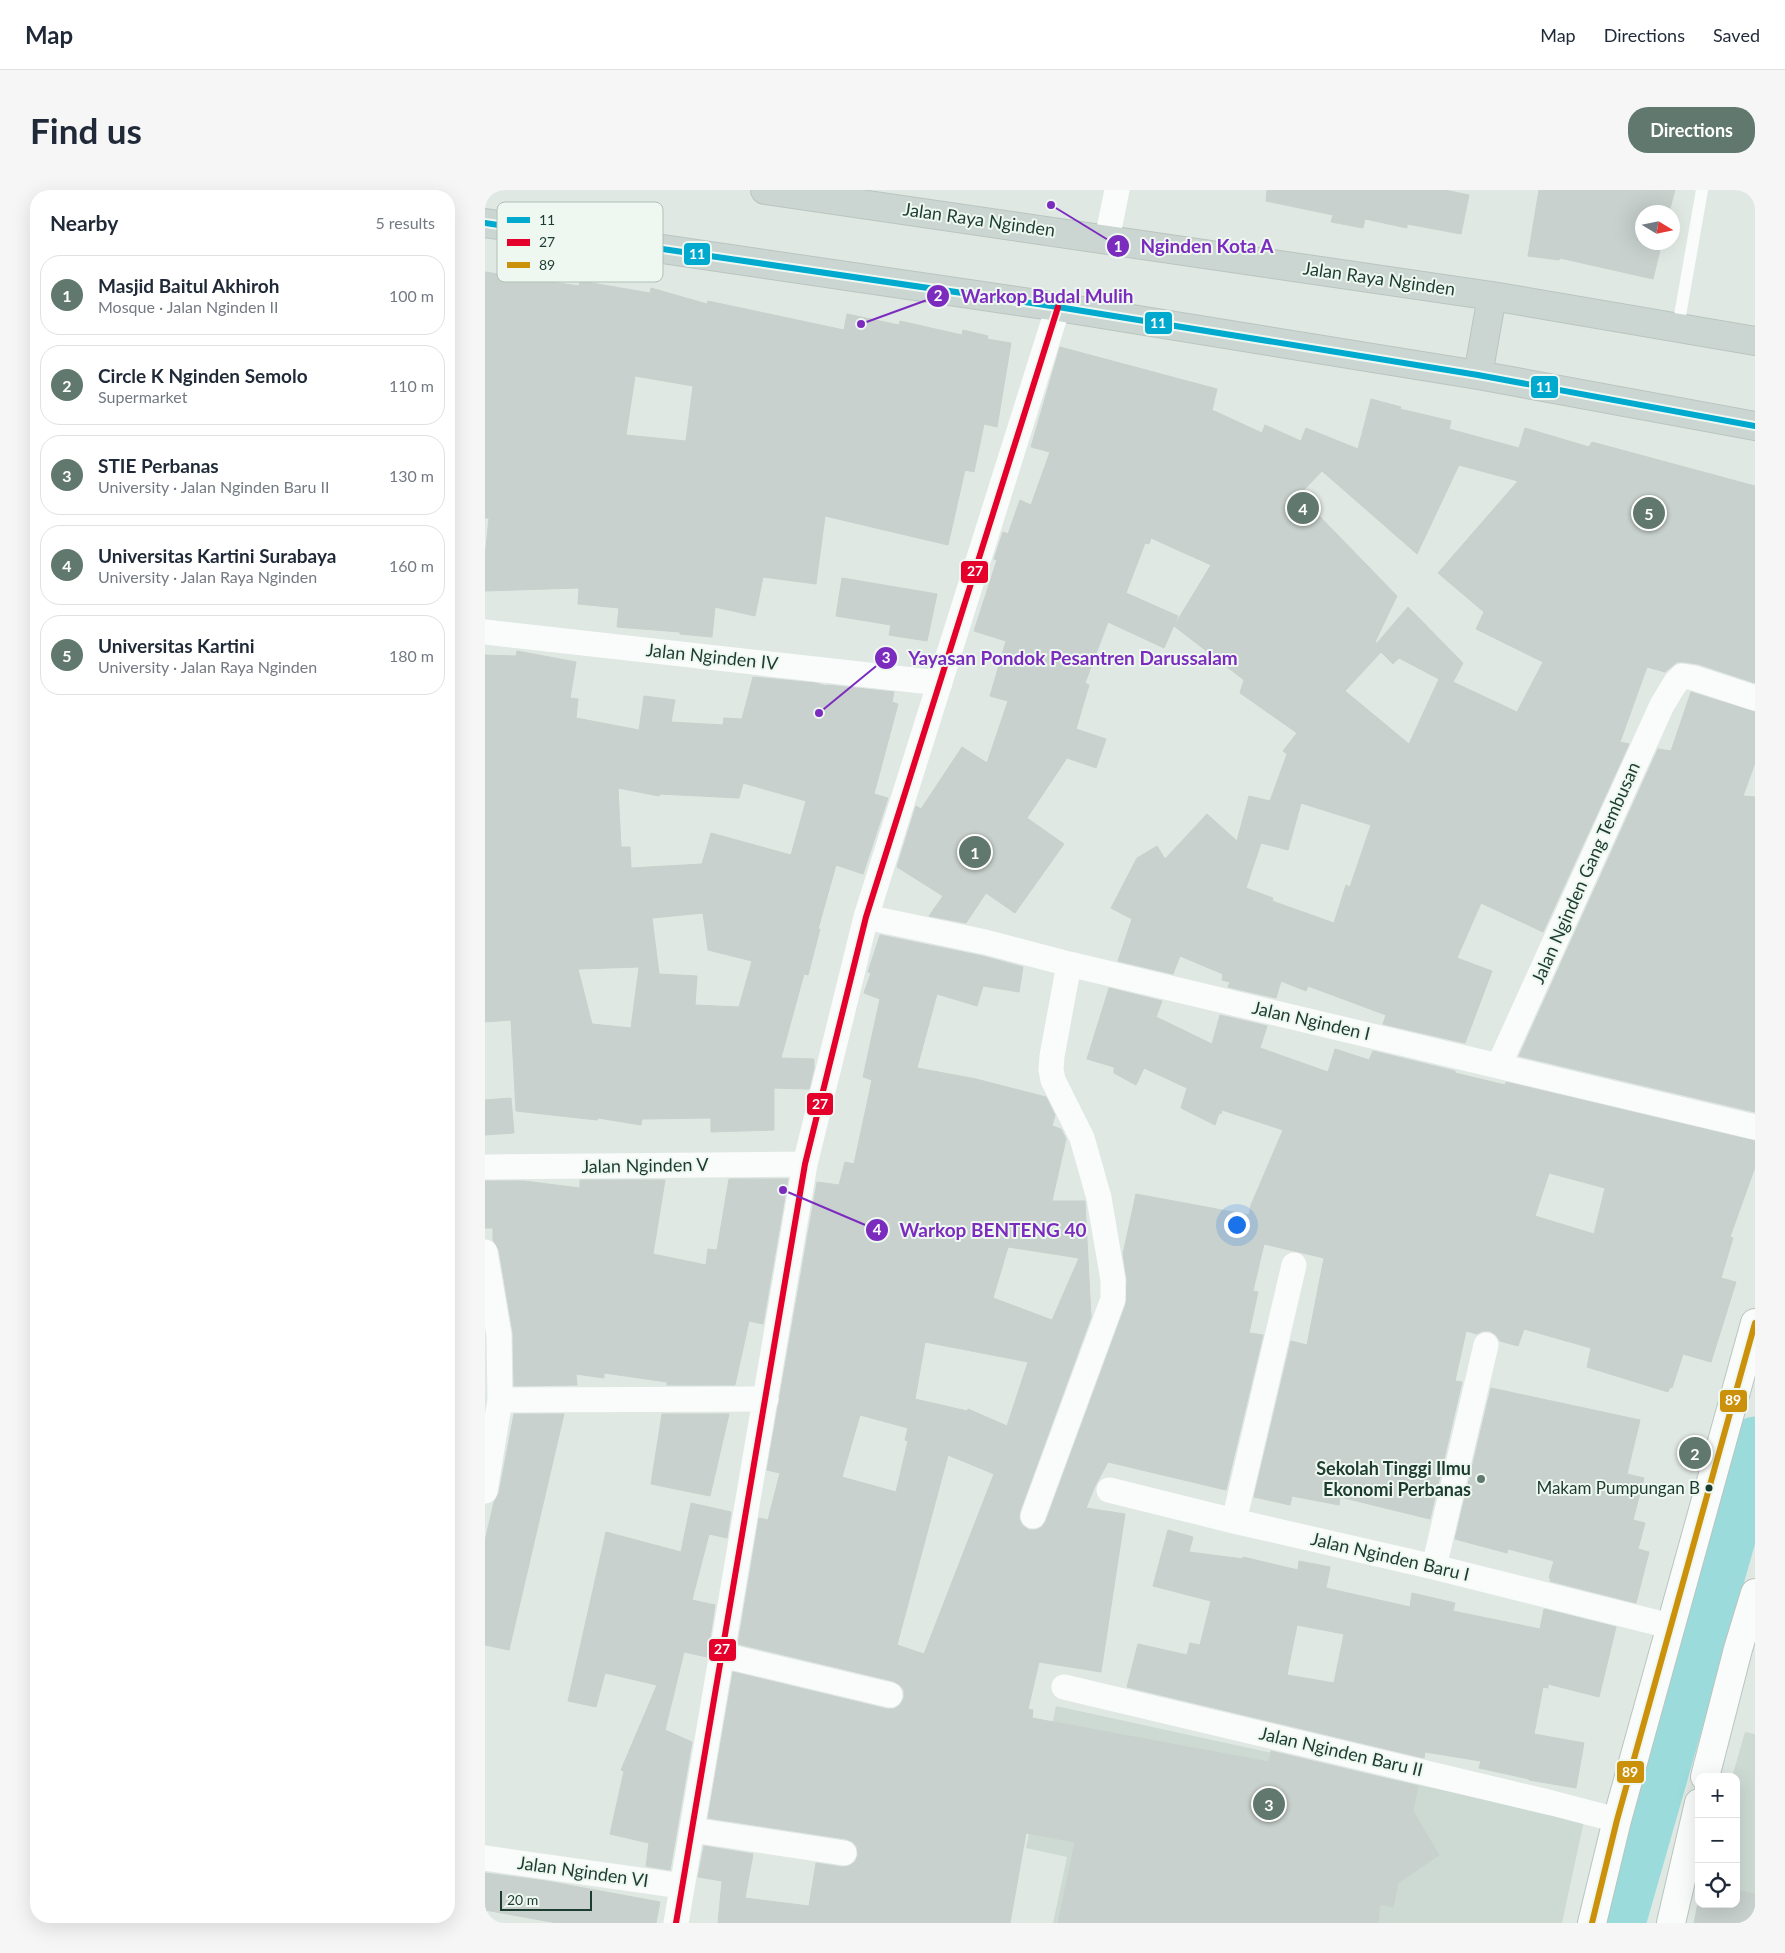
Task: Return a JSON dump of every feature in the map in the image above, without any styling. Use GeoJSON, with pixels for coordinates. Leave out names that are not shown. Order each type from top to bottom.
{"type":"FeatureCollection","features":[{"type":"Feature","properties":{"kind":"main road","name":"Jalan Raya Nginden"},"geometry":{"type":"LineString","coordinates":[[765,190],[1107,238],[1492,296],[1755,341]]}},
{"type":"Feature","properties":{"kind":"main road"},"geometry":{"type":"LineString","coordinates":[[663,249],[1057,307],[1478,375],[1755,426]]}},
{"type":"Feature","properties":{"kind":"main road"},"geometry":{"type":"LineString","coordinates":[[1478,375],[1492,296]]}},
{"type":"Feature","properties":{"kind":"main road"},"geometry":{"type":"LineString","coordinates":[[1592,1923],[1617,1820],[1755,1323]]}},
{"type":"Feature","properties":{"kind":"main road"},"geometry":{"type":"LineString","coordinates":[[1706,1773],[1755,1593]]}},
{"type":"Feature","properties":{"kind":"main road"},"geometry":{"type":"LineString","coordinates":[[1671,1923],[1696,1818]]}},
{"type":"Feature","properties":{"kind":"street"},"geometry":{"type":"LineString","coordinates":[[1107,238],[1117,190]]}},
{"type":"Feature","properties":{"kind":"street"},"geometry":{"type":"LineString","coordinates":[[676,1923],[805,1164],[866,917],[1057,307]]}},
{"type":"Feature","properties":{"kind":"street","name":"Jalan Nginden IV"},"geometry":{"type":"LineString","coordinates":[[485,632],[940,682]]}},
{"type":"Feature","properties":{"kind":"street","name":"Jalan Nginden Gang Tembusan"},"geometry":{"type":"LineString","coordinates":[[1499,1065],[1662,705],[1677,682],[1682,676],[1694,678],[1755,698]]}},
{"type":"Feature","properties":{"kind":"street","name":"Jalan Nginden I"},"geometry":{"type":"LineString","coordinates":[[866,917],[985,942],[1069,964],[1755,1126]]}},
{"type":"Feature","properties":{"kind":"street"},"geometry":{"type":"LineString","coordinates":[[1033,1516],[1113,1299],[1113,1280],[1099,1198],[1082,1138],[1053,1080],[1051,1070],[1069,964]]}},
{"type":"Feature","properties":{"kind":"street","name":"Jalan Nginden V"},"geometry":{"type":"LineString","coordinates":[[485,1166],[805,1164]]}},
{"type":"Feature","properties":{"kind":"street"},"geometry":{"type":"LineString","coordinates":[[485,1252],[499,1335],[500,1400],[485,1491]]}},
{"type":"Feature","properties":{"kind":"street"},"geometry":{"type":"LineString","coordinates":[[1234,1521],[1293,1265]]}},
{"type":"Feature","properties":{"kind":"street"},"geometry":{"type":"LineString","coordinates":[[1434,1567],[1486,1345]]}},
{"type":"Feature","properties":{"kind":"street"},"geometry":{"type":"LineString","coordinates":[[500,1400],[766,1399]]}},
{"type":"Feature","properties":{"kind":"street","name":"Jalan Nginden Baru I"},"geometry":{"type":"LineString","coordinates":[[1109,1490],[1434,1567],[1671,1626]]}},
{"type":"Feature","properties":{"kind":"street"},"geometry":{"type":"LineString","coordinates":[[722,1655],[891,1695]]}},
{"type":"Feature","properties":{"kind":"street","name":"Jalan Nginden Baru II"},"geometry":{"type":"LineString","coordinates":[[1064,1687],[1617,1820]]}},
{"type":"Feature","properties":{"kind":"street"},"geometry":{"type":"LineString","coordinates":[[692,1830],[844,1853]]}},
{"type":"Feature","properties":{"kind":"street","name":"Jalan Nginden VI"},"geometry":{"type":"LineString","coordinates":[[485,1858],[682,1886]]}},
{"type":"Feature","properties":{"kind":"lane"},"geometry":{"type":"LineString","coordinates":[[1678,327],[1702,190]]}},
{"type":"Feature","properties":{"kind":"shaded area"},"geometry":{"type":"Polygon","coordinates":[[[1056,1706],[1584,1821],[1562,1923],[1053,1923],[1067,1857],[1026,1848],[1056,1706]]]}},
{"type":"Feature","properties":{"kind":"shaded area"},"geometry":{"type":"Polygon","coordinates":[[[1745,1732],[1755,1734],[1755,1923],[1694,1923],[1697,1908],[1740,1908],[1740,1773],[1733,1773],[1745,1732]]]}},
{"type":"Feature","properties":{"kind":"building"},"geometry":{"type":"Polygon","coordinates":[[[1267,190],[1445,190],[1469,195],[1461,234],[1407,224],[1407,228],[1365,219],[1363,228],[1331,222],[1333,215],[1266,201],[1267,190]]]}},
{"type":"Feature","properties":{"kind":"building"},"geometry":{"type":"Polygon","coordinates":[[[1539,190],[1675,190],[1671,205],[1635,205],[1635,250],[1660,250],[1653,279],[1560,258],[1559,260],[1528,256],[1539,190]]]}},
{"type":"Feature","properties":{"kind":"building"},"geometry":{"type":"Polygon","coordinates":[[[485,272],[497,274],[497,282],[552,282],[579,286],[580,282],[586,282],[650,293],[651,288],[707,304],[708,301],[844,330],[847,314],[899,325],[900,321],[962,335],[963,330],[988,336],[987,339],[1011,343],[997,427],[984,424],[974,472],[965,470],[948,545],[825,516],[816,584],[763,577],[755,616],[715,607],[712,637],[680,634],[680,632],[617,627],[619,608],[578,604],[579,588],[485,591],[485,557],[489,518],[485,518],[485,272]],[[635,376],[626,435],[686,441],[693,386],[635,376]]]}},
{"type":"Feature","properties":{"kind":"building"},"geometry":{"type":"Polygon","coordinates":[[[1060,347],[1217,389],[1212,410],[1262,433],[1265,425],[1301,441],[1306,428],[1358,449],[1371,399],[1401,407],[1400,409],[1451,421],[1449,429],[1519,448],[1525,428],[1589,447],[1592,442],[1755,486],[1755,683],[1698,664],[1677,662],[1665,672],[1647,667],[1620,742],[1629,744],[1543,932],[1481,903],[1457,958],[1492,971],[1465,1043],[1383,1024],[1386,1015],[1308,986],[1306,991],[1281,981],[1276,998],[1228,987],[1230,982],[1222,980],[1223,974],[1180,956],[1173,974],[1118,961],[1132,919],[1111,908],[1137,858],[1157,846],[1165,859],[1207,814],[1237,841],[1249,796],[1270,801],[1287,754],[1283,751],[1297,733],[1240,693],[1244,680],[1174,626],[1211,565],[1151,538],[1149,544],[1145,543],[1126,593],[1178,616],[1164,648],[1108,622],[1085,683],[1089,685],[1076,729],[1106,739],[1096,768],[1067,758],[1027,818],[1064,844],[1015,913],[986,893],[966,923],[929,916],[943,896],[897,867],[916,806],[921,809],[962,747],[987,763],[1008,701],[990,696],[1006,641],[974,631],[997,560],[994,559],[1003,532],[1008,534],[1020,500],[1031,505],[1050,452],[1031,447],[1060,347]],[[1459,465],[1417,554],[1322,471],[1299,495],[1397,596],[1375,642],[1377,643],[1408,607],[1463,663],[1453,682],[1517,712],[1543,662],[1476,629],[1484,612],[1438,573],[1518,481],[1459,465]],[[1381,652],[1345,691],[1409,744],[1439,679],[1399,658],[1393,664],[1381,652]],[[1301,803],[1288,850],[1261,843],[1246,888],[1273,898],[1272,901],[1334,923],[1346,885],[1350,887],[1371,825],[1301,803]]]}},
{"type":"Feature","properties":{"kind":"building"},"geometry":{"type":"Polygon","coordinates":[[[842,578],[937,594],[927,641],[889,635],[891,625],[836,616],[842,578]]]}},
{"type":"Feature","properties":{"kind":"building"},"geometry":{"type":"Polygon","coordinates":[[[517,651],[576,662],[570,698],[578,699],[576,718],[639,730],[644,696],[675,700],[671,722],[723,725],[724,718],[742,719],[753,677],[894,692],[892,702],[898,704],[874,794],[888,798],[863,874],[836,865],[818,929],[820,929],[808,975],[804,974],[781,1058],[814,1059],[809,1089],[774,1088],[774,1130],[711,1132],[711,1118],[642,1119],[641,1125],[598,1118],[597,1120],[516,1111],[511,1020],[485,1022],[485,655],[516,656],[517,651]],[[743,783],[739,798],[660,794],[659,796],[618,788],[621,847],[630,847],[631,868],[702,864],[711,833],[791,855],[806,801],[743,783]],[[703,913],[652,918],[659,974],[697,976],[695,1005],[739,1007],[752,961],[708,950],[703,913]],[[639,967],[578,969],[592,1024],[631,1028],[639,967]]]}},
{"type":"Feature","properties":{"kind":"building"},"geometry":{"type":"Polygon","coordinates":[[[1691,692],[1755,712],[1755,763],[1743,796],[1755,797],[1755,1112],[1519,1056],[1658,749],[1671,751],[1691,692]]]}},
{"type":"Feature","properties":{"kind":"building"},"geometry":{"type":"Polygon","coordinates":[[[880,935],[982,956],[1023,967],[1019,992],[983,986],[977,1006],[937,994],[917,1068],[976,1079],[1046,1097],[1055,1115],[1052,1126],[1061,1129],[1066,1139],[1052,1201],[1085,1201],[1091,1317],[1020,1511],[1019,1518],[1022,1525],[1029,1530],[1036,1530],[1042,1527],[1046,1521],[1126,1304],[1127,1280],[1123,1254],[1136,1194],[1249,1215],[1251,1205],[1283,1130],[1222,1110],[1215,1125],[1181,1108],[1187,1088],[1144,1068],[1136,1085],[1114,1073],[1114,1067],[1087,1059],[1109,988],[1162,1001],[1156,1017],[1212,1044],[1220,1015],[1267,1026],[1260,1048],[1328,1072],[1335,1049],[1369,1060],[1373,1051],[1505,1085],[1506,1082],[1755,1141],[1755,1167],[1730,1237],[1733,1238],[1721,1278],[1736,1282],[1711,1362],[1683,1354],[1672,1388],[1670,1387],[1668,1392],[1587,1367],[1591,1348],[1524,1329],[1518,1346],[1500,1341],[1490,1331],[1482,1331],[1477,1334],[1466,1331],[1455,1381],[1462,1382],[1430,1519],[1340,1497],[1339,1505],[1292,1496],[1290,1505],[1254,1497],[1291,1341],[1307,1345],[1324,1258],[1264,1244],[1253,1291],[1258,1292],[1249,1333],[1263,1335],[1226,1490],[1108,1462],[1095,1486],[1086,1508],[1125,1514],[1101,1672],[1039,1662],[1028,1709],[1033,1710],[1032,1718],[1269,1762],[1271,1751],[1418,1786],[1413,1811],[1439,1855],[1398,1883],[1393,1907],[1380,1904],[1378,1923],[1058,1923],[1075,1842],[1026,1833],[1010,1923],[718,1923],[722,1881],[698,1877],[704,1846],[753,1854],[745,1898],[809,1906],[816,1863],[842,1867],[849,1866],[855,1862],[858,1855],[857,1847],[853,1842],[846,1839],[708,1818],[733,1672],[887,1709],[894,1709],[900,1705],[904,1698],[904,1690],[893,1681],[738,1644],[759,1518],[768,1520],[780,1473],[767,1470],[817,1182],[839,1185],[845,1162],[854,1164],[872,1080],[863,1077],[880,999],[864,993],[871,973],[868,972],[880,935]],[[1549,1173],[1535,1216],[1594,1234],[1605,1188],[1549,1173]],[[1008,1247],[993,1298],[1052,1320],[1079,1258],[1008,1247]],[[925,1342],[915,1399],[967,1411],[968,1409],[1007,1426],[1028,1362],[925,1342]],[[860,1415],[842,1477],[896,1492],[908,1441],[905,1440],[908,1428],[860,1415]],[[948,1455],[897,1645],[924,1654],[994,1474],[948,1455]]]}},
{"type":"Feature","properties":{"kind":"building"},"geometry":{"type":"Polygon","coordinates":[[[511,1098],[514,1133],[485,1135],[485,1100],[511,1098]]]}},
{"type":"Feature","properties":{"kind":"building"},"geometry":{"type":"Polygon","coordinates":[[[729,1179],[788,1179],[763,1324],[749,1321],[735,1385],[667,1385],[667,1382],[604,1373],[604,1378],[576,1374],[577,1385],[514,1386],[513,1333],[499,1250],[493,1240],[493,1228],[485,1228],[485,1181],[524,1181],[580,1188],[580,1180],[665,1180],[653,1254],[706,1265],[708,1249],[717,1250],[729,1179]]]}},
{"type":"Feature","properties":{"kind":"building"},"geometry":{"type":"Polygon","coordinates":[[[1491,1388],[1640,1420],[1627,1474],[1644,1478],[1633,1520],[1645,1523],[1638,1549],[1649,1552],[1636,1603],[1550,1581],[1551,1579],[1549,1578],[1554,1561],[1508,1549],[1507,1553],[1455,1539],[1491,1388]]]}},
{"type":"Feature","properties":{"kind":"building"},"geometry":{"type":"Polygon","coordinates":[[[514,1414],[564,1414],[509,1650],[485,1645],[485,1541],[494,1502],[499,1493],[514,1414]]]}},
{"type":"Feature","properties":{"kind":"building"},"geometry":{"type":"Polygon","coordinates":[[[662,1414],[729,1414],[710,1496],[651,1484],[662,1414]]]}},
{"type":"Feature","properties":{"kind":"building"},"geometry":{"type":"Polygon","coordinates":[[[691,1503],[731,1512],[727,1538],[709,1534],[692,1600],[715,1605],[707,1657],[684,1652],[665,1730],[692,1742],[670,1870],[646,1866],[649,1843],[610,1834],[624,1771],[621,1770],[657,1685],[605,1673],[596,1707],[568,1701],[606,1532],[681,1552],[691,1503]]]}},
{"type":"Feature","properties":{"kind":"building"},"geometry":{"type":"Polygon","coordinates":[[[1168,1530],[1193,1537],[1189,1552],[1243,1559],[1243,1557],[1298,1570],[1299,1561],[1330,1567],[1326,1588],[1410,1607],[1412,1593],[1455,1603],[1453,1611],[1540,1629],[1544,1609],[1616,1627],[1599,1697],[1548,1684],[1548,1688],[1543,1687],[1534,1734],[1584,1743],[1576,1788],[1529,1780],[1479,1768],[1481,1761],[1425,1752],[1424,1758],[1127,1687],[1138,1644],[1187,1655],[1190,1643],[1200,1645],[1211,1601],[1153,1586],[1168,1530]],[[1297,1625],[1287,1675],[1334,1683],[1344,1634],[1297,1625]]]}},
{"type":"Feature","properties":{"kind":"building"},"geometry":{"type":"Polygon","coordinates":[[[485,1873],[546,1881],[660,1902],[656,1923],[557,1923],[485,1910],[485,1873]]]}},
{"type":"Feature","properties":{"kind":"building"},"geometry":{"type":"Polygon","coordinates":[[[1740,1891],[1755,1894],[1755,1923],[1694,1923],[1697,1908],[1740,1908],[1740,1891]]]}},
{"type":"Feature","properties":{"kind":"waterway"},"geometry":{"type":"LineString","coordinates":[[1618,1923],[1755,1444]]}},
{"type":"Feature","properties":{"kind":"transit line","name":"11"},"geometry":{"type":"LineString","coordinates":[[485,223],[497,225]]}},
{"type":"Feature","properties":{"kind":"transit line","name":"11"},"geometry":{"type":"LineString","coordinates":[[663,249],[1058,307],[1478,375],[1755,426]]}},
{"type":"Feature","properties":{"kind":"transit line","name":"27"},"geometry":{"type":"LineString","coordinates":[[676,1923],[805,1164],[866,917],[1058,307]]}},
{"type":"Feature","properties":{"kind":"transit line","name":"89"},"geometry":{"type":"LineString","coordinates":[[1592,1923],[1617,1820],[1755,1323]]}},
{"type":"Feature","properties":{"kind":"place","name":"Nginden Kota A"},"geometry":{"type":"Point","coordinates":[1051,205]}},
{"type":"Feature","properties":{"kind":"place","name":"Warkop Budal Mulih"},"geometry":{"type":"Point","coordinates":[861,324]}},
{"type":"Feature","properties":{"kind":"place","name":"Universitas Kartini Surabaya"},"geometry":{"type":"Point","coordinates":[1303,508]}},
{"type":"Feature","properties":{"kind":"place","name":"Universitas Kartini"},"geometry":{"type":"Point","coordinates":[1649,513]}},
{"type":"Feature","properties":{"kind":"place","name":"Yayasan Pondok Pesantren Darussalam"},"geometry":{"type":"Point","coordinates":[819,713]}},
{"type":"Feature","properties":{"kind":"place","name":"Masjid Baitul Akhiroh"},"geometry":{"type":"Point","coordinates":[975,852]}},
{"type":"Feature","properties":{"kind":"place","name":"Warkop BENTENG 40"},"geometry":{"type":"Point","coordinates":[783,1190]}},
{"type":"Feature","properties":{"kind":"place","name":"Circle K Nginden Semolo"},"geometry":{"type":"Point","coordinates":[1695,1453]}},
{"type":"Feature","properties":{"kind":"place","name":"Sekolah Tinggi Ilmu Ekonomi Perbanas"},"geometry":{"type":"Point","coordinates":[1481,1479]}},
{"type":"Feature","properties":{"kind":"place","name":"Makam Pumpungan B"},"geometry":{"type":"Point","coordinates":[1709,1488]}},
{"type":"Feature","properties":{"kind":"place","name":"STIE Perbanas"},"geometry":{"type":"Point","coordinates":[1269,1804]}}]}
